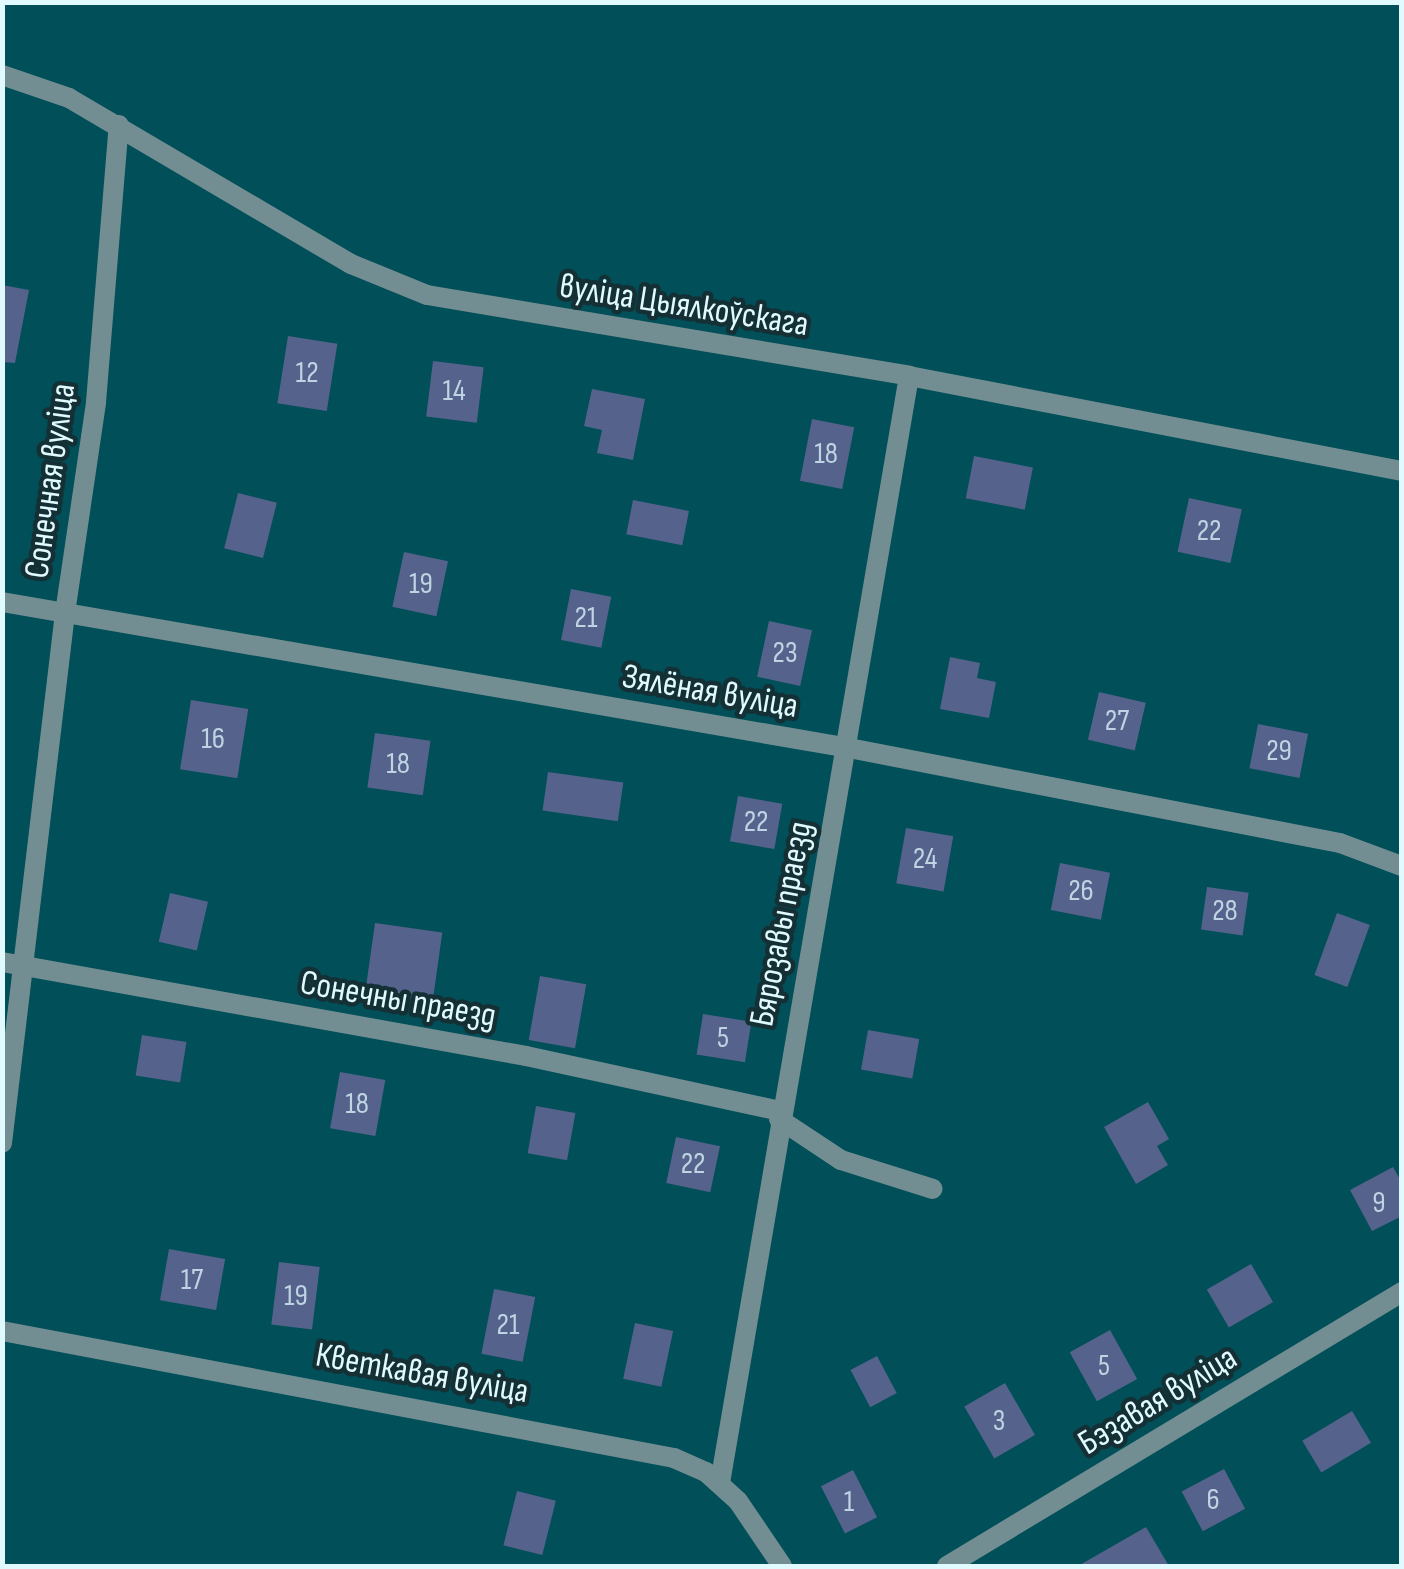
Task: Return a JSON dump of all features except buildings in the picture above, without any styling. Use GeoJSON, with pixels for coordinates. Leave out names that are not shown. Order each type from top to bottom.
{"type":"FeatureCollection","features":[{"type":"Feature","properties":{"kind":"street","name":"вуліца Цыялкоўскага"},"geometry":{"type":"LineString","coordinates":[[2,76],[119,125],[352,264],[399,286],[500,311],[909,376],[1402,471]]}},
{"type":"Feature","properties":{"kind":"street","name":"Сонечная вуліца"},"geometry":{"type":"LineString","coordinates":[[2,1144],[12,964],[96,402],[119,125]]}},
{"type":"Feature","properties":{"kind":"street","name":"Бярозавы праезд"},"geometry":{"type":"LineString","coordinates":[[720,1483],[779,1115],[848,748],[909,376]]}},
{"type":"Feature","properties":{"kind":"street","name":"Зялёная вуліца"},"geometry":{"type":"LineString","coordinates":[[2,602],[848,748],[1340,843],[1402,866]]}},
{"type":"Feature","properties":{"kind":"street","name":"Сонечны праезд"},"geometry":{"type":"LineString","coordinates":[[12,964],[526,1056],[779,1115],[842,1160],[933,1190]]}},
{"type":"Feature","properties":{"kind":"street","name":"Бэзавая вуліца"},"geometry":{"type":"LineString","coordinates":[[947,1566],[1402,1292]]}},
{"type":"Feature","properties":{"kind":"street","name":"Кветкавая вуліца"},"geometry":{"type":"LineString","coordinates":[[2,1331],[674,1458],[720,1483],[782,1566]]}}]}
